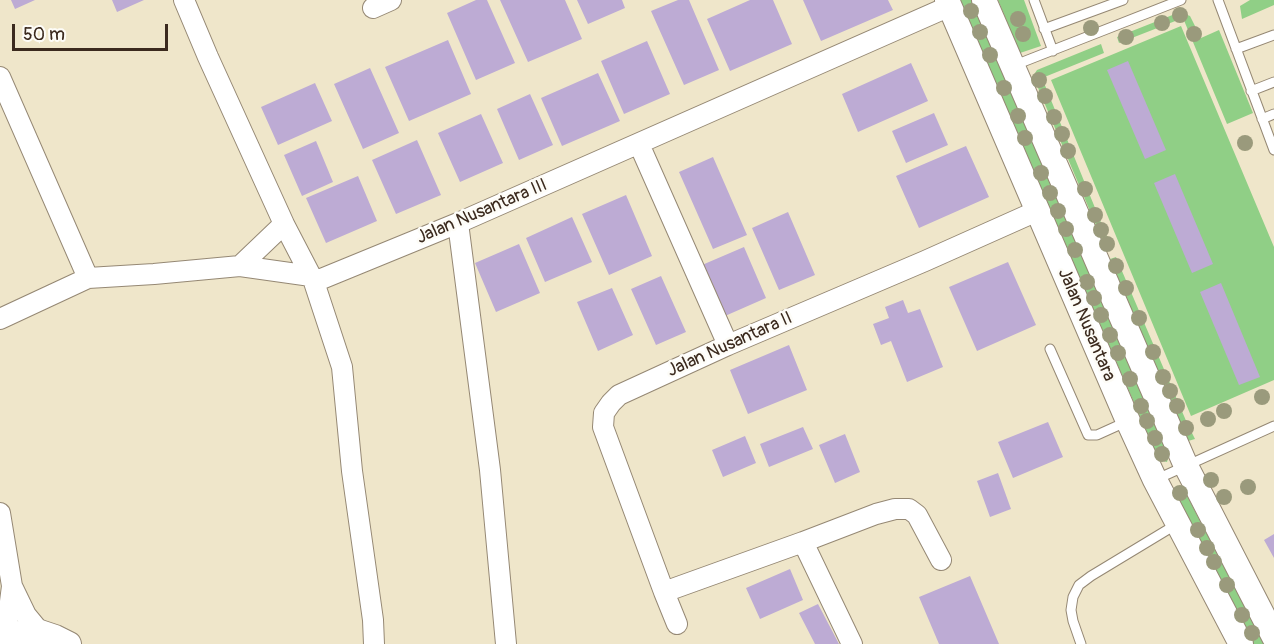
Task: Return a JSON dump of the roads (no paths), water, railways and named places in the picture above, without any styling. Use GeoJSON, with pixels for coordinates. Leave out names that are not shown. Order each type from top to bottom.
{"type":"FeatureCollection","features":[{"type":"Feature","properties":{"kind":"street"},"geometry":{"type":"LineString","coordinates":[[184,0],[284,224],[313,279],[342,367],[352,471],[373,620],[374,644]]}},
{"type":"Feature","properties":{"kind":"street"},"geometry":{"type":"LineString","coordinates":[[373,8],[391,0]]}},
{"type":"Feature","properties":{"kind":"street","name":"Jalan Nusantara"},"geometry":{"type":"LineString","coordinates":[[984,0],[1186,466],[1274,637]]}},
{"type":"Feature","properties":{"kind":"street","name":"Jalan Nusantara"},"geometry":{"type":"LineString","coordinates":[[948,3],[1128,421],[1155,480],[1241,644]]}},
{"type":"Feature","properties":{"kind":"street","name":"Jalan Nusantara III"},"geometry":{"type":"LineString","coordinates":[[313,279],[459,223],[639,144],[948,3]]}},
{"type":"Feature","properties":{"kind":"street"},"geometry":{"type":"LineString","coordinates":[[0,77],[88,278]]}},
{"type":"Feature","properties":{"kind":"street"},"geometry":{"type":"LineString","coordinates":[[639,144],[728,345]]}},
{"type":"Feature","properties":{"kind":"street","name":"Jalan Nusantara II"},"geometry":{"type":"LineString","coordinates":[[676,624],[603,427],[604,413],[619,394],[1037,211]]}},
{"type":"Feature","properties":{"kind":"street"},"geometry":{"type":"LineString","coordinates":[[459,223],[490,471],[506,644]]}},
{"type":"Feature","properties":{"kind":"street"},"geometry":{"type":"LineString","coordinates":[[240,266],[284,224]]}},
{"type":"Feature","properties":{"kind":"street"},"geometry":{"type":"LineString","coordinates":[[0,319],[88,278],[240,266],[313,279]]}},
{"type":"Feature","properties":{"kind":"street"},"geometry":{"type":"LineString","coordinates":[[664,592],[895,509],[909,509],[917,515],[941,560]]}},
{"type":"Feature","properties":{"kind":"street"},"geometry":{"type":"LineString","coordinates":[[0,513],[12,586],[26,615],[40,632]]}},
{"type":"Feature","properties":{"kind":"street"},"geometry":{"type":"LineString","coordinates":[[803,542],[852,644]]}},
{"type":"Feature","properties":{"kind":"street"},"geometry":{"type":"LineString","coordinates":[[12,586],[3,634],[40,632],[69,644]]}},
{"type":"Feature","properties":{"kind":"lane"},"geometry":{"type":"LineString","coordinates":[[1034,0],[1053,51]]}},
{"type":"Feature","properties":{"kind":"lane"},"geometry":{"type":"LineString","coordinates":[[1044,29],[1123,0]]}},
{"type":"Feature","properties":{"kind":"lane"},"geometry":{"type":"LineString","coordinates":[[1012,66],[1181,0]]}},
{"type":"Feature","properties":{"kind":"lane"},"geometry":{"type":"LineString","coordinates":[[1218,0],[1274,150]]}},
{"type":"Feature","properties":{"kind":"lane"},"geometry":{"type":"LineString","coordinates":[[1236,49],[1274,34]]}},
{"type":"Feature","properties":{"kind":"lane"},"geometry":{"type":"LineString","coordinates":[[1251,91],[1274,82]]}},
{"type":"Feature","properties":{"kind":"lane"},"geometry":{"type":"LineString","coordinates":[[1262,119],[1274,114]]}},
{"type":"Feature","properties":{"kind":"lane"},"geometry":{"type":"LineString","coordinates":[[1050,349],[1088,435],[1097,435],[1128,421]]}},
{"type":"Feature","properties":{"kind":"lane"},"geometry":{"type":"LineString","coordinates":[[1155,480],[1274,426]]}},
{"type":"Feature","properties":{"kind":"lane"},"geometry":{"type":"LineString","coordinates":[[1082,644],[1071,610],[1073,597],[1079,585],[1090,576],[1178,524]]}}]}
